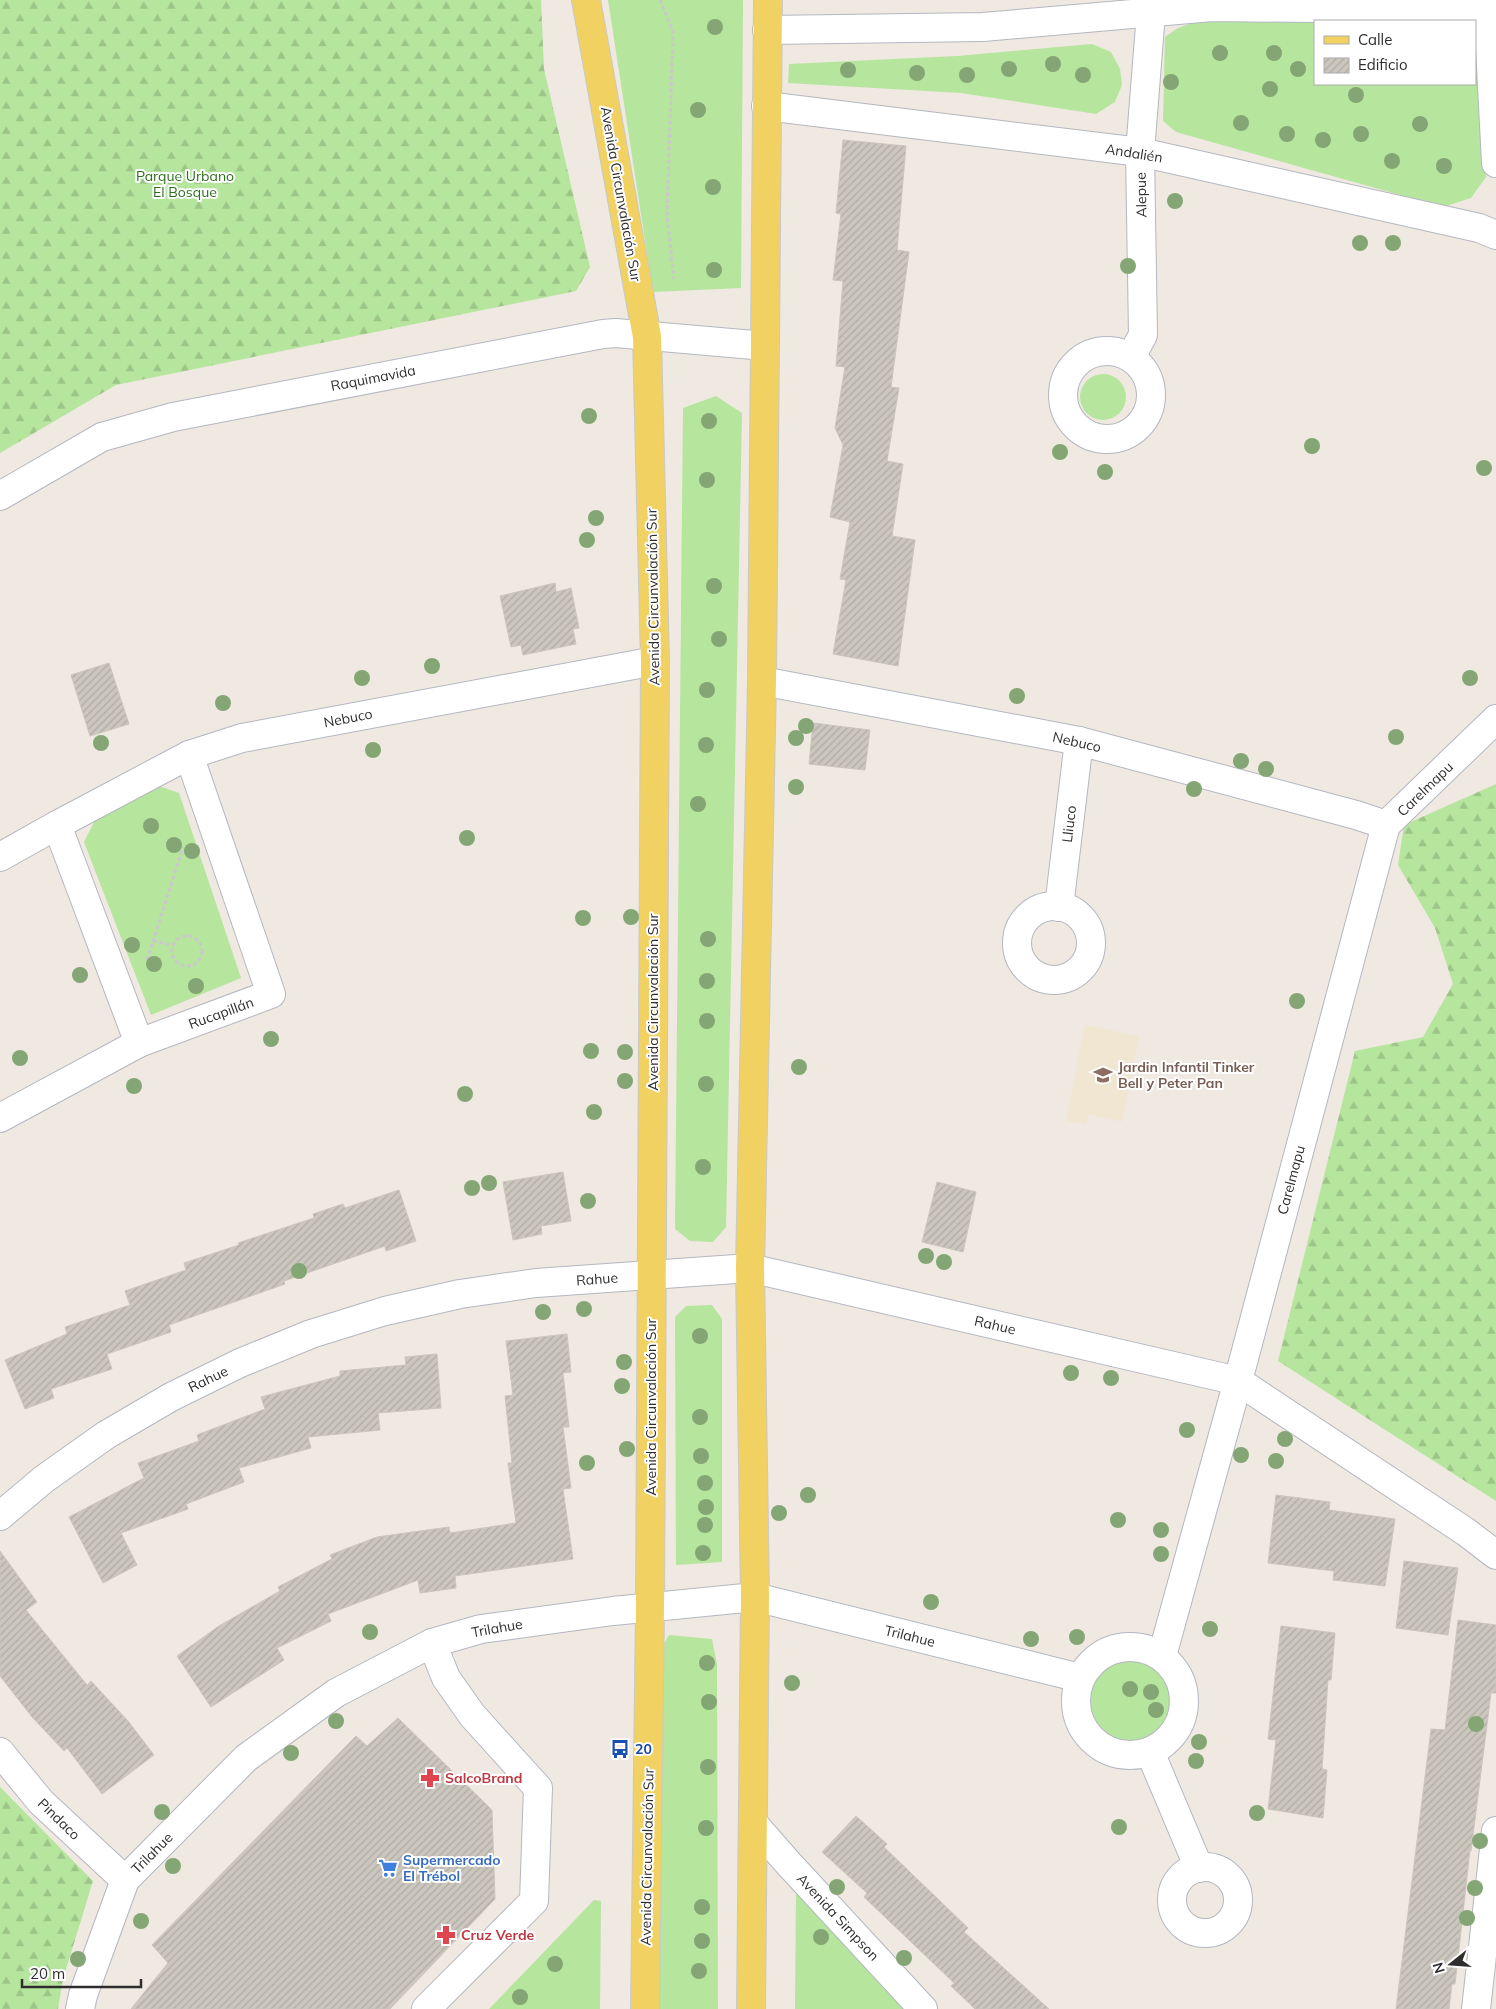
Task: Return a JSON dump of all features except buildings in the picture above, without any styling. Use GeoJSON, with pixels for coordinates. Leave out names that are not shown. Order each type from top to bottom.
{"type":"FeatureCollection","features":[{"type":"Feature","properties":{"kind":"main road","name":"Avenida Circunvalación Sur"},"geometry":{"type":"LineString","coordinates":[[586,0],[647,337],[655,660],[650,1608],[645,2009]]}},
{"type":"Feature","properties":{"kind":"main road"},"geometry":{"type":"LineString","coordinates":[[751,2009],[755,1597],[750,1268],[762,680],[768,0]]}},
{"type":"Feature","properties":{"kind":"street"},"geometry":{"type":"LineString","coordinates":[[767,30],[983,27],[1151,7],[1491,6],[1496,163]]}},
{"type":"Feature","properties":{"kind":"street","name":"Alepue"},"geometry":{"type":"LineString","coordinates":[[1130,357],[1142,335],[1140,152],[1151,7]]}},
{"type":"Feature","properties":{"kind":"street","name":"Andalién"},"geometry":{"type":"LineString","coordinates":[[766,106],[1140,152],[1479,228],[1496,235]]}},
{"type":"Feature","properties":{"kind":"street","name":"Raquimavida"},"geometry":{"type":"LineString","coordinates":[[0,496],[102,437],[173,417],[603,334],[616,333],[764,346]]}},
{"type":"Feature","properties":{"kind":"street","name":"Nebuco"},"geometry":{"type":"LineString","coordinates":[[0,857],[189,755],[242,738],[655,660]]}},
{"type":"Feature","properties":{"kind":"street","name":"Nebuco"},"geometry":{"type":"LineString","coordinates":[[762,680],[1079,741],[1356,815],[1386,825]]}},
{"type":"Feature","properties":{"kind":"street","name":"Carelmapu"},"geometry":{"type":"LineString","coordinates":[[1238,1381],[1386,825],[1494,724]]}},
{"type":"Feature","properties":{"kind":"street","name":"Lliuco"},"geometry":{"type":"LineString","coordinates":[[1059,906],[1079,741]]}},
{"type":"Feature","properties":{"kind":"street","name":"Rucapillán"},"geometry":{"type":"LineString","coordinates":[[0,1118],[139,1043],[271,994],[200,792],[189,755]]}},
{"type":"Feature","properties":{"kind":"street"},"geometry":{"type":"LineString","coordinates":[[57,825],[139,1043]]}},
{"type":"Feature","properties":{"kind":"street","name":"Rahue"},"geometry":{"type":"LineString","coordinates":[[0,1516],[44,1479],[106,1435],[163,1402],[240,1363],[311,1334],[385,1311],[460,1294],[536,1283],[750,1268],[1238,1381]]}},
{"type":"Feature","properties":{"kind":"street"},"geometry":{"type":"LineString","coordinates":[[1162,1656],[1238,1381],[1466,1532],[1496,1555]]}},
{"type":"Feature","properties":{"kind":"street","name":"Trilahue"},"geometry":{"type":"LineString","coordinates":[[80,2009],[83,1995],[125,1880],[246,1758],[336,1693],[432,1643],[481,1629],[755,1597],[1080,1678]]}},
{"type":"Feature","properties":{"kind":"street"},"geometry":{"type":"LineString","coordinates":[[426,2009],[534,1901],[538,1788],[472,1715],[446,1678],[432,1643]]}},
{"type":"Feature","properties":{"kind":"street"},"geometry":{"type":"LineString","coordinates":[[1125,1646],[1144,1648],[1162,1656],[1177,1674],[1184,1696],[1182,1719],[1169,1740],[1150,1752],[1134,1756],[1118,1755],[1103,1749],[1090,1739],[1081,1726],[1076,1710],[1075,1694],[1080,1678],[1090,1662],[1106,1651],[1125,1646]]}},
{"type":"Feature","properties":{"kind":"street","name":"Pindaco"},"geometry":{"type":"LineString","coordinates":[[0,1752],[40,1802],[125,1880]]}},
{"type":"Feature","properties":{"kind":"street"},"geometry":{"type":"LineString","coordinates":[[1150,1752],[1199,1868]]}},
{"type":"Feature","properties":{"kind":"street","name":"Avenida Simpson"},"geometry":{"type":"LineString","coordinates":[[753,1823],[923,2009]]}},
{"type":"Feature","properties":{"kind":"street"},"geometry":{"type":"LineString","coordinates":[[1476,2009],[1496,1832]]}},
{"type":"Feature","properties":{"kind":"path"},"geometry":{"type":"LineString","coordinates":[[660,0],[673,30],[667,216],[675,283]]}},
{"type":"Feature","properties":{"kind":"path"},"geometry":{"type":"LineString","coordinates":[[129,1015],[200,792]]}},
{"type":"Feature","properties":{"kind":"path"},"geometry":{"type":"LineString","coordinates":[[189,936],[194,938],[200,945],[201,954],[196,963],[183,966],[175,960],[172,946],[179,938],[189,936]]}},
{"type":"Feature","properties":{"kind":"path"},"geometry":{"type":"LineString","coordinates":[[153,941],[172,946]]}},
{"type":"Feature","properties":{"kind":"shaded area","name":"Jardin Infantil Tinker Bell y Peter Pan"},"geometry":{"type":"Polygon","coordinates":[[[1085,1025],[1139,1036],[1122,1122],[1088,1114],[1086,1124],[1066,1121],[1085,1025]]]}},
{"type":"Feature","properties":{"kind":"green space","name":"Parque Urbano El Bosque"},"geometry":{"type":"Polygon","coordinates":[[[0,0],[541,0],[544,69],[590,267],[576,291],[116,385],[0,453],[0,0]]]}},
{"type":"Feature","properties":{"kind":"green space"},"geometry":{"type":"Polygon","coordinates":[[[608,0],[743,0],[741,288],[653,292],[608,0]]]}},
{"type":"Feature","properties":{"kind":"green space"},"geometry":{"type":"Polygon","coordinates":[[[1203,19],[1314,21],[1314,85],[1476,85],[1476,69],[1486,177],[1471,198],[1443,207],[1176,132],[1163,121],[1165,37],[1178,28],[1203,19]]]}},
{"type":"Feature","properties":{"kind":"green space"},"geometry":{"type":"Polygon","coordinates":[[[1092,44],[1111,52],[1120,69],[1122,85],[1115,102],[1096,114],[961,93],[788,83],[789,64],[957,56],[1092,44]]]}},
{"type":"Feature","properties":{"kind":"green space"},"geometry":{"type":"Polygon","coordinates":[[[1103,374],[1116,378],[1122,384],[1126,397],[1122,410],[1116,416],[1103,420],[1090,416],[1084,410],[1080,397],[1084,384],[1090,378],[1103,374]]]}},
{"type":"Feature","properties":{"kind":"green space"},"geometry":{"type":"Polygon","coordinates":[[[716,396],[742,413],[726,1227],[713,1242],[690,1241],[675,1229],[683,408],[716,396]]]}},
{"type":"Feature","properties":{"kind":"green space"},"geometry":{"type":"Polygon","coordinates":[[[1496,784],[1496,1501],[1278,1361],[1355,1051],[1423,1037],[1453,984],[1435,928],[1398,865],[1404,825],[1496,784]]]}},
{"type":"Feature","properties":{"kind":"green space"},"geometry":{"type":"Polygon","coordinates":[[[159,786],[179,793],[241,978],[151,1015],[84,842],[96,818],[159,786]]]}},
{"type":"Feature","properties":{"kind":"green space"},"geometry":{"type":"Polygon","coordinates":[[[712,1305],[722,1319],[722,1562],[676,1565],[675,1317],[686,1306],[712,1305]]]}},
{"type":"Feature","properties":{"kind":"green space"},"geometry":{"type":"Polygon","coordinates":[[[669,1635],[712,1639],[717,1664],[718,2009],[655,2009],[658,1654],[669,1635]]]}},
{"type":"Feature","properties":{"kind":"green space"},"geometry":{"type":"Polygon","coordinates":[[[1130,1661],[1147,1664],[1161,1673],[1170,1687],[1173,1704],[1170,1721],[1161,1735],[1147,1744],[1130,1747],[1113,1744],[1099,1735],[1090,1721],[1087,1704],[1090,1687],[1099,1673],[1113,1664],[1130,1661]]]}},
{"type":"Feature","properties":{"kind":"green space"},"geometry":{"type":"Polygon","coordinates":[[[0,1787],[93,1881],[63,1979],[58,2009],[0,2009],[0,1787]]]}},
{"type":"Feature","properties":{"kind":"green space"},"geometry":{"type":"Polygon","coordinates":[[[796,1891],[909,2009],[795,2009],[796,1891]]]}},
{"type":"Feature","properties":{"kind":"green space"},"geometry":{"type":"Polygon","coordinates":[[[594,1900],[601,1901],[600,2009],[489,2009],[594,1900]]]}},
{"type":"Feature","properties":{"kind":"place","name":"Jardin Infantil Tinker Bell y Peter Pan"},"geometry":{"type":"Point","coordinates":[1103,1075]}},
{"type":"Feature","properties":{"kind":"place","name":"20"},"geometry":{"type":"Point","coordinates":[620,1749]}},
{"type":"Feature","properties":{"kind":"place","name":"SalcoBrand"},"geometry":{"type":"Point","coordinates":[430,1778]}},
{"type":"Feature","properties":{"kind":"place","name":"Supermercado El Trébol"},"geometry":{"type":"Point","coordinates":[388,1868]}},
{"type":"Feature","properties":{"kind":"place","name":"Cruz Verde"},"geometry":{"type":"Point","coordinates":[446,1935]}}]}
